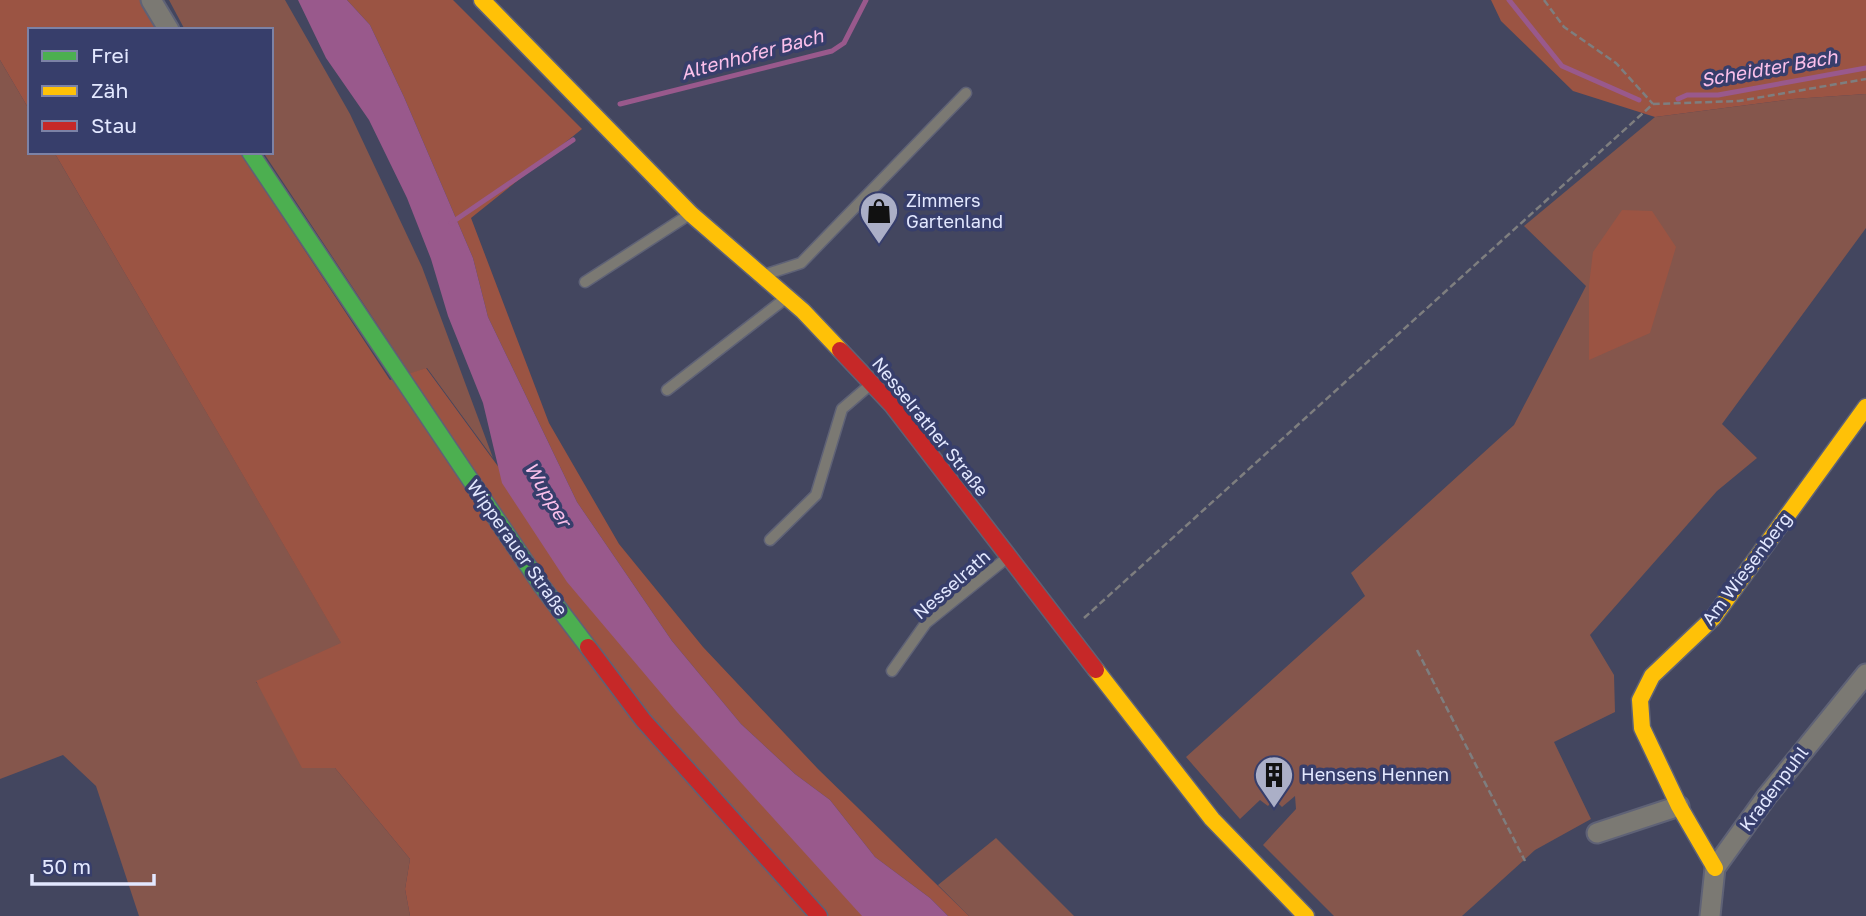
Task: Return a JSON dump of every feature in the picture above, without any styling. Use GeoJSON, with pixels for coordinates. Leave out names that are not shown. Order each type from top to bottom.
{"type":"FeatureCollection","features":[{"type":"Feature","properties":{"kind":"street"},"geometry":{"type":"LineString","coordinates":[[152,0],[168,28]]}},
{"type":"Feature","properties":{"kind":"street","name":"Nesselrather Straße"},"geometry":{"type":"LineString","coordinates":[[482,0],[691,214],[787,297],[872,384],[1205,810],[1306,916]]}},
{"type":"Feature","properties":{"kind":"street","name":"Wipperauer Straße"},"geometry":{"type":"LineString","coordinates":[[251,154],[313,241],[487,508],[549,595],[643,720],[819,916]]}},
{"type":"Feature","properties":{"kind":"street","name":"Am Wiesenberg"},"geometry":{"type":"LineString","coordinates":[[1715,868],[1679,806],[1642,728],[1640,700],[1652,676],[1713,618],[1866,407]]}},
{"type":"Feature","properties":{"kind":"street","name":"Kradenpuhl"},"geometry":{"type":"LineString","coordinates":[[1710,916],[1715,868],[1767,796],[1866,674]]}},
{"type":"Feature","properties":{"kind":"street"},"geometry":{"type":"LineString","coordinates":[[1597,833],[1679,806]]}},
{"type":"Feature","properties":{"kind":"lane"},"geometry":{"type":"LineString","coordinates":[[763,276],[801,263],[966,93]]}},
{"type":"Feature","properties":{"kind":"lane"},"geometry":{"type":"LineString","coordinates":[[585,282],[691,214]]}},
{"type":"Feature","properties":{"kind":"lane"},"geometry":{"type":"LineString","coordinates":[[667,390],[787,297]]}},
{"type":"Feature","properties":{"kind":"lane"},"geometry":{"type":"LineString","coordinates":[[770,540],[816,495],[842,409],[872,384]]}},
{"type":"Feature","properties":{"kind":"lane","name":"Nesselrath"},"geometry":{"type":"LineString","coordinates":[[892,671],[926,623],[1008,557]]}},
{"type":"Feature","properties":{"kind":"path"},"geometry":{"type":"LineString","coordinates":[[1544,0],[1564,27],[1616,63],[1653,104]]}},
{"type":"Feature","properties":{"kind":"path"},"geometry":{"type":"LineString","coordinates":[[1077,624],[1653,104],[1740,101],[1866,79]]}},
{"type":"Feature","properties":{"kind":"path"},"geometry":{"type":"LineString","coordinates":[[1417,650],[1525,861]]}},
{"type":"Feature","properties":{"kind":"shaded area"},"geometry":{"type":"Polygon","coordinates":[[[0,0],[143,0],[160,28],[28,28],[28,108],[0,60],[0,0]]]}},
{"type":"Feature","properties":{"kind":"shaded area"},"geometry":{"type":"Polygon","coordinates":[[[169,0],[285,0],[350,114],[422,267],[493,458],[427,368],[410,374],[264,154],[273,154],[273,28],[184,28],[169,0]]]}},
{"type":"Feature","properties":{"kind":"shaded area"},"geometry":{"type":"Polygon","coordinates":[[[347,0],[453,0],[582,129],[471,218],[549,423],[619,544],[703,647],[818,769],[969,916],[948,916],[930,898],[875,857],[830,800],[795,774],[741,724],[672,641],[577,502],[488,317],[473,258],[404,97],[370,25],[347,0]]]}},
{"type":"Feature","properties":{"kind":"shaded area"},"geometry":{"type":"Polygon","coordinates":[[[1491,0],[1866,0],[1866,94],[1793,99],[1655,117],[1573,91],[1501,21],[1491,0]]]}},
{"type":"Feature","properties":{"kind":"shaded area"},"geometry":{"type":"Polygon","coordinates":[[[0,60],[28,108],[28,154],[55,154],[342,644],[256,682],[335,768],[410,859],[405,889],[410,916],[139,916],[96,786],[63,755],[0,779],[0,60]]]}},
{"type":"Feature","properties":{"kind":"shaded area"},"geometry":{"type":"Polygon","coordinates":[[[1866,94],[1866,228],[1722,424],[1757,458],[1717,491],[1590,635],[1614,675],[1615,712],[1554,742],[1591,819],[1535,850],[1462,916],[1334,916],[1263,845],[1296,809],[1295,796],[1282,807],[1274,799],[1268,806],[1260,800],[1240,819],[1186,757],[1365,596],[1351,573],[1514,425],[1586,286],[1524,226],[1655,117],[1793,99],[1866,94]]]}},
{"type":"Feature","properties":{"kind":"shaded area"},"geometry":{"type":"Polygon","coordinates":[[[55,154],[241,154],[390,380],[426,368],[642,663],[872,916],[410,916],[405,889],[410,859],[335,768],[302,768],[256,681],[341,643],[55,154]]]}},
{"type":"Feature","properties":{"kind":"shaded area"},"geometry":{"type":"Polygon","coordinates":[[[1622,210],[1652,211],[1676,247],[1650,333],[1589,360],[1589,285],[1593,252],[1622,210]]]}},
{"type":"Feature","properties":{"kind":"shaded area"},"geometry":{"type":"Polygon","coordinates":[[[996,838],[1074,916],[969,916],[938,885],[996,838]]]}},
{"type":"Feature","properties":{"kind":"water","name":"Wupper"},"geometry":{"type":"Polygon","coordinates":[[[298,0],[347,0],[370,25],[473,258],[488,317],[577,502],[672,641],[741,724],[795,774],[830,800],[875,857],[930,898],[948,916],[862,916],[676,711],[567,582],[502,483],[483,403],[448,316],[431,259],[407,198],[369,120],[326,58],[298,0]]]}},
{"type":"Feature","properties":{"kind":"waterway","name":"Altenhofer Bach"},"geometry":{"type":"LineString","coordinates":[[620,104],[832,51],[844,43],[866,0]]}},
{"type":"Feature","properties":{"kind":"waterway","name":"Scheidter Bach"},"geometry":{"type":"LineString","coordinates":[[1509,0],[1562,66],[1639,100]]}},
{"type":"Feature","properties":{"kind":"waterway","name":"Scheidter Bach"},"geometry":{"type":"LineString","coordinates":[[1678,99],[1687,95],[1718,95],[1866,68]]}},
{"type":"Feature","properties":{"kind":"waterway","name":"Altenhofer Bach"},"geometry":{"type":"LineString","coordinates":[[451,223],[573,140]]}},
{"type":"Feature","properties":{"kind":"traffic: fast"},"geometry":{"type":"LineString","coordinates":[[251,154],[541,585],[588,647]]}},
{"type":"Feature","properties":{"kind":"traffic: slow"},"geometry":{"type":"LineString","coordinates":[[482,0],[691,214],[803,311],[840,350]]}},
{"type":"Feature","properties":{"kind":"traffic: slow"},"geometry":{"type":"LineString","coordinates":[[1715,868],[1679,806],[1642,728],[1640,700],[1652,676],[1713,618],[1866,407]]}},
{"type":"Feature","properties":{"kind":"traffic: slow"},"geometry":{"type":"LineString","coordinates":[[1096,670],[1212,819],[1306,916]]}},
{"type":"Feature","properties":{"kind":"traffic: jam"},"geometry":{"type":"LineString","coordinates":[[840,350],[892,405],[1096,670]]}},
{"type":"Feature","properties":{"kind":"traffic: jam"},"geometry":{"type":"LineString","coordinates":[[588,647],[643,720],[819,916]]}},
{"type":"Feature","properties":{"kind":"place","name":"Zimmers Gartenland"},"geometry":{"type":"Point","coordinates":[879,245]}},
{"type":"Feature","properties":{"kind":"place","name":"Hensens Hennen"},"geometry":{"type":"Point","coordinates":[1274,809]}}]}
